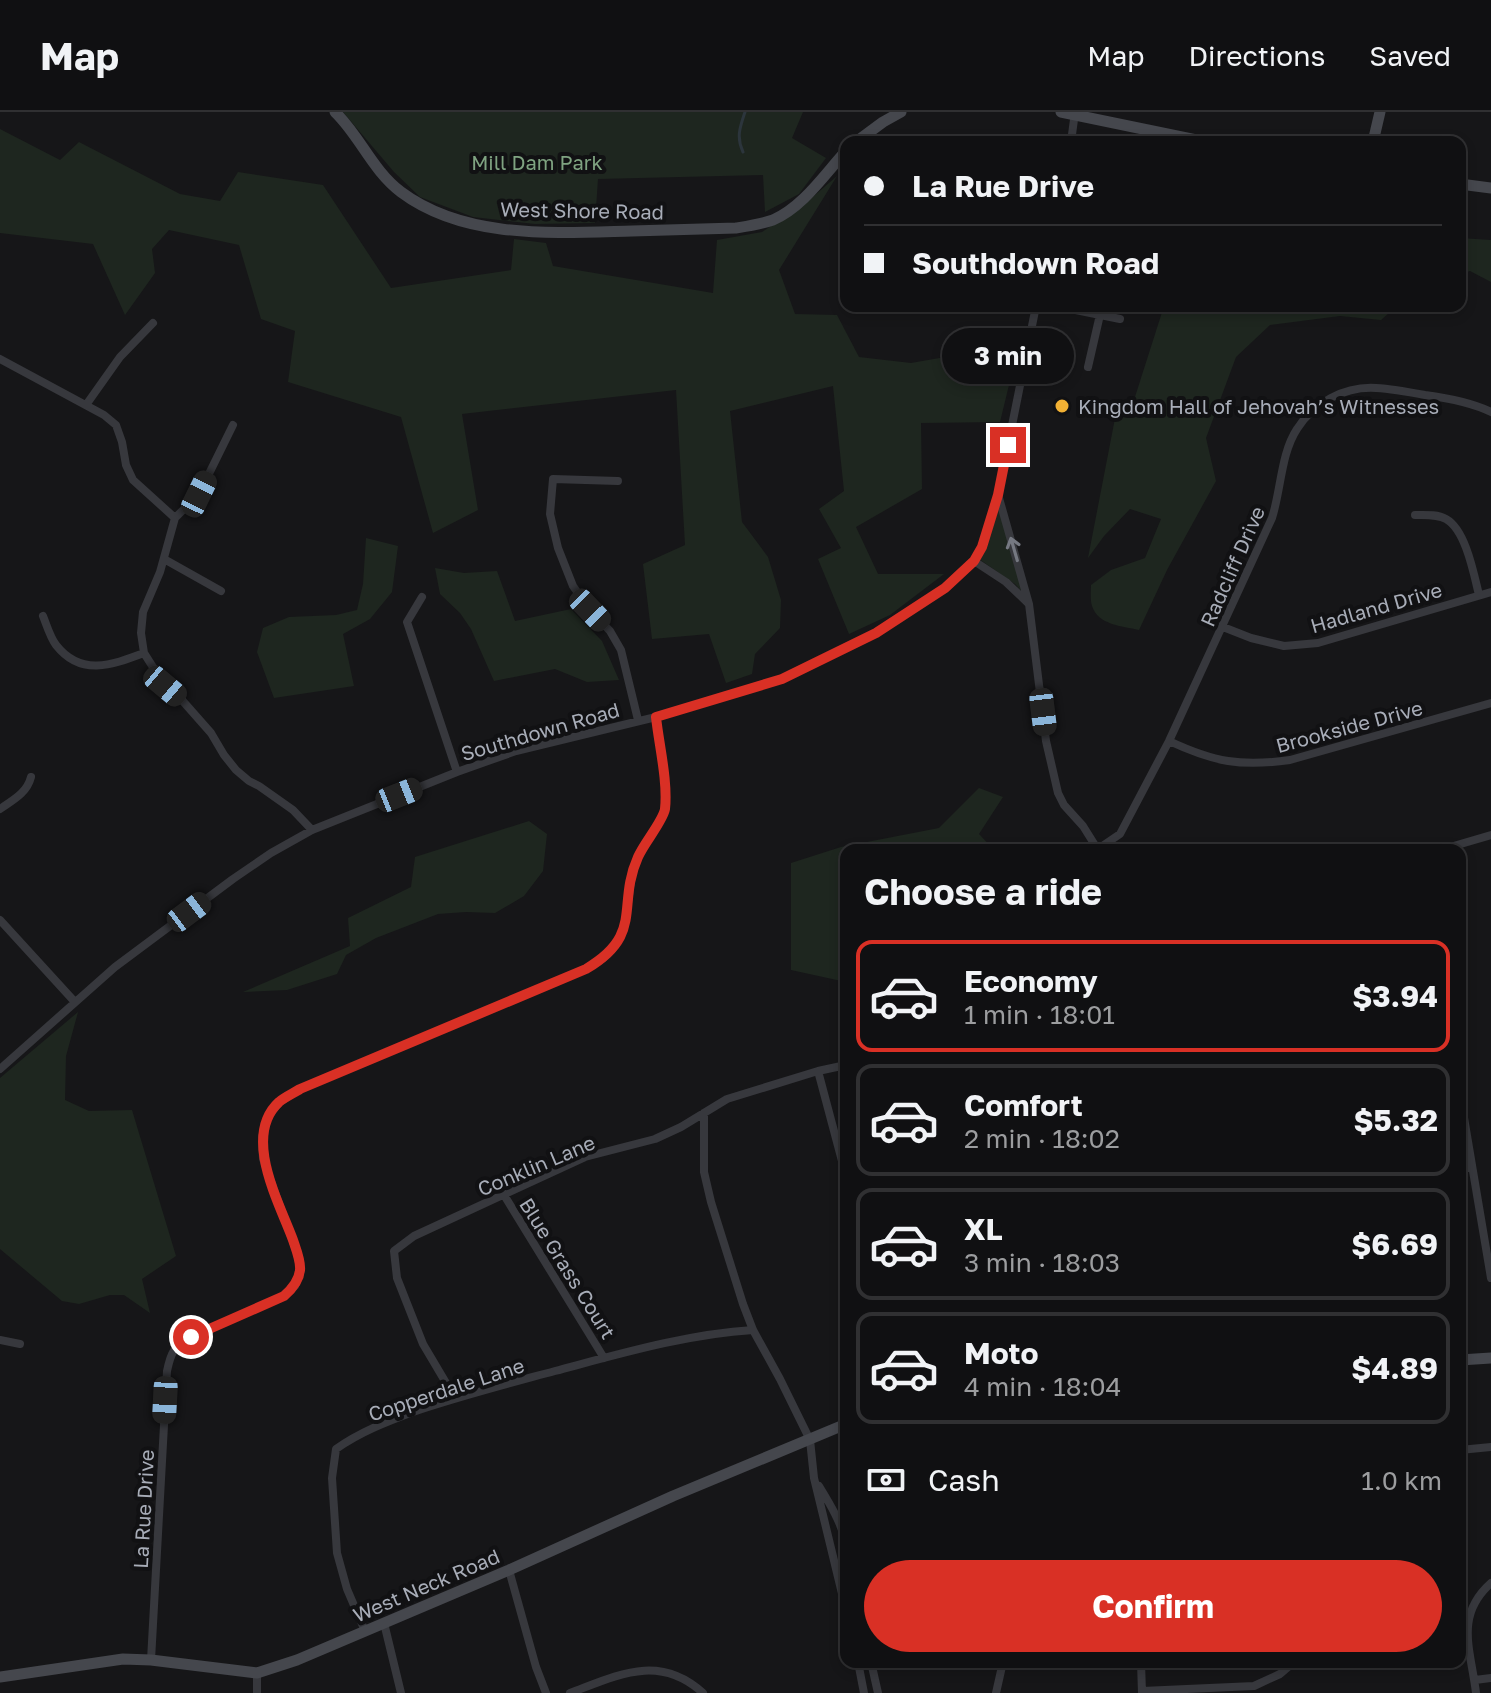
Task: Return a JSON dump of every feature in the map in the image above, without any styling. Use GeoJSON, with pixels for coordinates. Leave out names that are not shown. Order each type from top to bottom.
{"type":"FeatureCollection","features":[{"type":"Feature","properties":{"kind":"street","name":"West Shore Road"},"geometry":{"type":"LineString","coordinates":[[335,112],[377,169],[408,196],[451,218],[516,230],[609,232],[736,228],[756,224],[774,219],[789,210],[840,158]]}},
{"type":"Feature","properties":{"kind":"street"},"geometry":{"type":"LineString","coordinates":[[864,136],[901,112]]}},
{"type":"Feature","properties":{"kind":"street"},"geometry":{"type":"LineString","coordinates":[[1061,112],[1178,136]]}},
{"type":"Feature","properties":{"kind":"street"},"geometry":{"type":"LineString","coordinates":[[1374,136],[1380,112]]}},
{"type":"Feature","properties":{"kind":"street"},"geometry":{"type":"LineString","coordinates":[[1072,136],[1075,114]]}},
{"type":"Feature","properties":{"kind":"street"},"geometry":{"type":"LineString","coordinates":[[1466,185],[1491,188]]}},
{"type":"Feature","properties":{"kind":"street","name":"Southdown Road"},"geometry":{"type":"LineString","coordinates":[[0,1069],[115,967],[233,879],[312,830],[516,751],[656,717],[782,679],[868,638],[945,588],[974,561],[982,547],[998,495],[1035,312]]}},
{"type":"Feature","properties":{"kind":"street"},"geometry":{"type":"LineString","coordinates":[[1088,367],[1101,312]]}},
{"type":"Feature","properties":{"kind":"street"},"geometry":{"type":"LineString","coordinates":[[1105,312],[1120,319]]}},
{"type":"Feature","properties":{"kind":"street"},"geometry":{"type":"LineString","coordinates":[[86,405],[120,357],[153,323]]}},
{"type":"Feature","properties":{"kind":"street"},"geometry":{"type":"LineString","coordinates":[[0,359],[104,415],[116,425],[133,480],[175,518]]}},
{"type":"Feature","properties":{"kind":"street","name":"Radcliff Drive"},"geometry":{"type":"LineString","coordinates":[[1105,844],[1120,834],[1169,741],[1272,518],[1287,453],[1296,430],[1315,407],[1344,392],[1373,388],[1453,399],[1491,412]]}},
{"type":"Feature","properties":{"kind":"street"},"geometry":{"type":"LineString","coordinates":[[233,425],[199,494],[175,518],[164,559],[143,612],[141,633],[144,653],[165,686],[211,733],[236,770],[293,810],[312,830]]}},
{"type":"Feature","properties":{"kind":"street"},"geometry":{"type":"LineString","coordinates":[[618,481],[553,479],[550,514],[558,548],[573,586],[610,631],[621,650],[638,720]]}},
{"type":"Feature","properties":{"kind":"street"},"geometry":{"type":"LineString","coordinates":[[998,495],[1029,604],[1046,741],[1058,793],[1095,844]]}},
{"type":"Feature","properties":{"kind":"street"},"geometry":{"type":"LineString","coordinates":[[1415,515],[1438,516],[1455,526],[1479,595]]}},
{"type":"Feature","properties":{"kind":"street"},"geometry":{"type":"LineString","coordinates":[[164,559],[221,591]]}},
{"type":"Feature","properties":{"kind":"street"},"geometry":{"type":"LineString","coordinates":[[974,561],[1006,582],[1029,604]]}},
{"type":"Feature","properties":{"kind":"street","name":"Hadland Drive"},"geometry":{"type":"LineString","coordinates":[[1223,627],[1284,646],[1318,643],[1491,592]]}},
{"type":"Feature","properties":{"kind":"street"},"geometry":{"type":"LineString","coordinates":[[422,597],[407,622],[457,772]]}},
{"type":"Feature","properties":{"kind":"street"},"geometry":{"type":"LineString","coordinates":[[43,616],[54,643],[69,659],[90,666],[115,664],[144,653]]}},
{"type":"Feature","properties":{"kind":"street","name":"Brookside Drive"},"geometry":{"type":"LineString","coordinates":[[1169,741],[1197,754],[1259,765],[1290,760],[1491,703]]}},
{"type":"Feature","properties":{"kind":"street","name":"La Rue Drive"},"geometry":{"type":"LineString","coordinates":[[151,1660],[167,1371],[171,1355],[179,1343],[284,1296],[295,1286],[301,1270],[263,1159],[262,1137],[268,1116],[280,1102],[300,1089],[586,969],[605,957],[618,942],[626,922],[637,858],[664,814],[666,795],[656,717]]}},
{"type":"Feature","properties":{"kind":"street"},"geometry":{"type":"LineString","coordinates":[[0,809],[29,786],[31,777]]}},
{"type":"Feature","properties":{"kind":"street"},"geometry":{"type":"LineString","coordinates":[[1460,844],[1491,835]]}},
{"type":"Feature","properties":{"kind":"street"},"geometry":{"type":"LineString","coordinates":[[0,920],[74,1001]]}},
{"type":"Feature","properties":{"kind":"street","name":"Conklin Lane"},"geometry":{"type":"LineString","coordinates":[[455,1398],[423,1344],[397,1278],[394,1251],[414,1236],[585,1157],[655,1139],[727,1099],[840,1066]]}},
{"type":"Feature","properties":{"kind":"street"},"geometry":{"type":"LineString","coordinates":[[818,1071],[840,1154]]}},
{"type":"Feature","properties":{"kind":"street"},"geometry":{"type":"LineString","coordinates":[[704,1113],[707,1187],[753,1330],[810,1440],[814,1478],[840,1585]]}},
{"type":"Feature","properties":{"kind":"street"},"geometry":{"type":"LineString","coordinates":[[1466,1130],[1491,1278]]}},
{"type":"Feature","properties":{"kind":"street"},"geometry":{"type":"LineString","coordinates":[[1466,1168],[1472,1167]]}},
{"type":"Feature","properties":{"kind":"street","name":"Blue Grass Court"},"geometry":{"type":"LineString","coordinates":[[504,1195],[604,1358]]}},
{"type":"Feature","properties":{"kind":"street","name":"Copperdale Lane"},"geometry":{"type":"LineString","coordinates":[[365,1631],[347,1589],[337,1553],[332,1478],[336,1449],[354,1436],[375,1427],[455,1398],[604,1358],[702,1336],[753,1330]]}},
{"type":"Feature","properties":{"kind":"street"},"geometry":{"type":"LineString","coordinates":[[0,1340],[20,1344]]}},
{"type":"Feature","properties":{"kind":"street"},"geometry":{"type":"LineString","coordinates":[[1466,1360],[1491,1358]]}},
{"type":"Feature","properties":{"kind":"street","name":"West Neck Road"},"geometry":{"type":"LineString","coordinates":[[0,1677],[123,1659],[257,1673],[297,1660],[840,1427]]}},
{"type":"Feature","properties":{"kind":"street"},"geometry":{"type":"LineString","coordinates":[[1466,1449],[1491,1447]]}},
{"type":"Feature","properties":{"kind":"street"},"geometry":{"type":"LineString","coordinates":[[814,1478],[840,1525]]}},
{"type":"Feature","properties":{"kind":"street"},"geometry":{"type":"LineString","coordinates":[[509,1570],[546,1693]]}},
{"type":"Feature","properties":{"kind":"street"},"geometry":{"type":"LineString","coordinates":[[1476,1693],[1467,1626],[1471,1606],[1491,1583]]}},
{"type":"Feature","properties":{"kind":"street"},"geometry":{"type":"LineString","coordinates":[[384,1623],[401,1693]]}},
{"type":"Feature","properties":{"kind":"street"},"geometry":{"type":"LineString","coordinates":[[859,1668],[864,1693]]}},
{"type":"Feature","properties":{"kind":"street"},"geometry":{"type":"LineString","coordinates":[[872,1668],[878,1693]]}},
{"type":"Feature","properties":{"kind":"street"},"geometry":{"type":"LineString","coordinates":[[996,1693],[1002,1668]]}},
{"type":"Feature","properties":{"kind":"street"},"geometry":{"type":"LineString","coordinates":[[1141,1668],[1142,1692],[1254,1686],[1287,1668]]}},
{"type":"Feature","properties":{"kind":"street"},"geometry":{"type":"LineString","coordinates":[[570,1693],[626,1672],[646,1669],[669,1672],[692,1683],[703,1693]]}},
{"type":"Feature","properties":{"kind":"street"},"geometry":{"type":"LineString","coordinates":[[257,1673],[257,1693]]}},
{"type":"Feature","properties":{"kind":"street"},"geometry":{"type":"LineString","coordinates":[[1475,1680],[1491,1678]]}},
{"type":"Feature","properties":{"kind":"green space","name":"Mill Dam Park"},"geometry":{"type":"Polygon","coordinates":[[[343,112],[803,112],[792,138],[826,158],[799,194],[765,212],[763,175],[598,179],[595,223],[535,224],[473,217],[420,197],[394,172],[343,112]]]}},
{"type":"Feature","properties":{"kind":"green space"},"geometry":{"type":"Polygon","coordinates":[[[0,129],[60,160],[79,142],[180,194],[220,201],[238,172],[323,185],[391,288],[511,270],[514,239],[546,243],[553,266],[713,293],[717,240],[762,232],[807,202],[837,176],[779,270],[795,314],[837,315],[859,357],[911,363],[1019,344],[1000,422],[921,423],[922,489],[856,527],[878,574],[944,574],[890,615],[849,634],[818,559],[841,548],[819,509],[844,491],[833,386],[730,411],[742,522],[768,557],[781,600],[780,628],[755,654],[752,674],[726,683],[709,634],[652,639],[643,564],[685,545],[676,390],[462,414],[478,510],[433,533],[401,417],[288,382],[295,331],[261,319],[239,245],[169,230],[152,249],[155,273],[125,315],[93,244],[0,233],[0,129]]]}},
{"type":"Feature","properties":{"kind":"green space"},"geometry":{"type":"Polygon","coordinates":[[[1466,238],[1491,240],[1491,282],[1470,271],[1466,272],[1466,238]]]}},
{"type":"Feature","properties":{"kind":"green space"},"geometry":{"type":"Polygon","coordinates":[[[1162,312],[1390,312],[1381,320],[1340,316],[1270,325],[1236,357],[1206,438],[1216,481],[1167,570],[1139,630],[1111,624],[1099,617],[1092,606],[1091,585],[1111,570],[1145,558],[1161,519],[1130,509],[1088,558],[1117,408],[1134,400],[1162,312]]]}},
{"type":"Feature","properties":{"kind":"green space"},"geometry":{"type":"Polygon","coordinates":[[[999,505],[1024,594],[979,559],[999,505]]]}},
{"type":"Feature","properties":{"kind":"green space"},"geometry":{"type":"Polygon","coordinates":[[[366,538],[398,546],[392,592],[370,619],[343,634],[354,686],[274,698],[257,652],[263,628],[289,617],[336,615],[357,610],[363,584],[366,538]]]}},
{"type":"Feature","properties":{"kind":"green space"},"geometry":{"type":"Polygon","coordinates":[[[435,568],[464,573],[497,571],[515,621],[571,609],[602,641],[619,680],[587,682],[555,669],[494,681],[471,629],[440,594],[435,568]]]}},
{"type":"Feature","properties":{"kind":"green space"},"geometry":{"type":"Polygon","coordinates":[[[979,788],[1003,797],[979,834],[988,844],[856,844],[939,828],[979,788]]]}},
{"type":"Feature","properties":{"kind":"green space"},"geometry":{"type":"Polygon","coordinates":[[[529,821],[547,834],[543,871],[524,896],[495,913],[438,914],[376,938],[346,955],[337,974],[287,990],[243,992],[350,946],[348,918],[411,887],[415,857],[529,821]]]}},
{"type":"Feature","properties":{"kind":"green space"},"geometry":{"type":"Polygon","coordinates":[[[840,847],[840,981],[791,970],[791,863],[840,847]]]}},
{"type":"Feature","properties":{"kind":"green space"},"geometry":{"type":"Polygon","coordinates":[[[78,1012],[66,1056],[65,1100],[89,1111],[132,1110],[176,1256],[142,1279],[150,1313],[124,1295],[110,1295],[79,1304],[62,1301],[0,1249],[0,1078],[78,1012]]]}},
{"type":"Feature","properties":{"kind":"waterway"},"geometry":{"type":"LineString","coordinates":[[743,152],[739,137],[745,112]]}},
{"type":"Feature","properties":{"kind":"place","name":"Kingdom Hall of Jehovah’s Witnesses"},"geometry":{"type":"Point","coordinates":[1062,406]}},
{"type":"Feature","properties":{"kind":"route"},"geometry":{"type":"LineString","coordinates":[[191,1337],[284,1296],[295,1286],[301,1270],[297,1253],[263,1159],[262,1137],[268,1116],[280,1102],[300,1089],[586,969],[605,957],[618,942],[626,922],[637,858],[664,814],[666,795],[656,717],[782,679],[876,633],[945,588],[974,561],[982,547],[998,495],[1008,445]]}}]}
